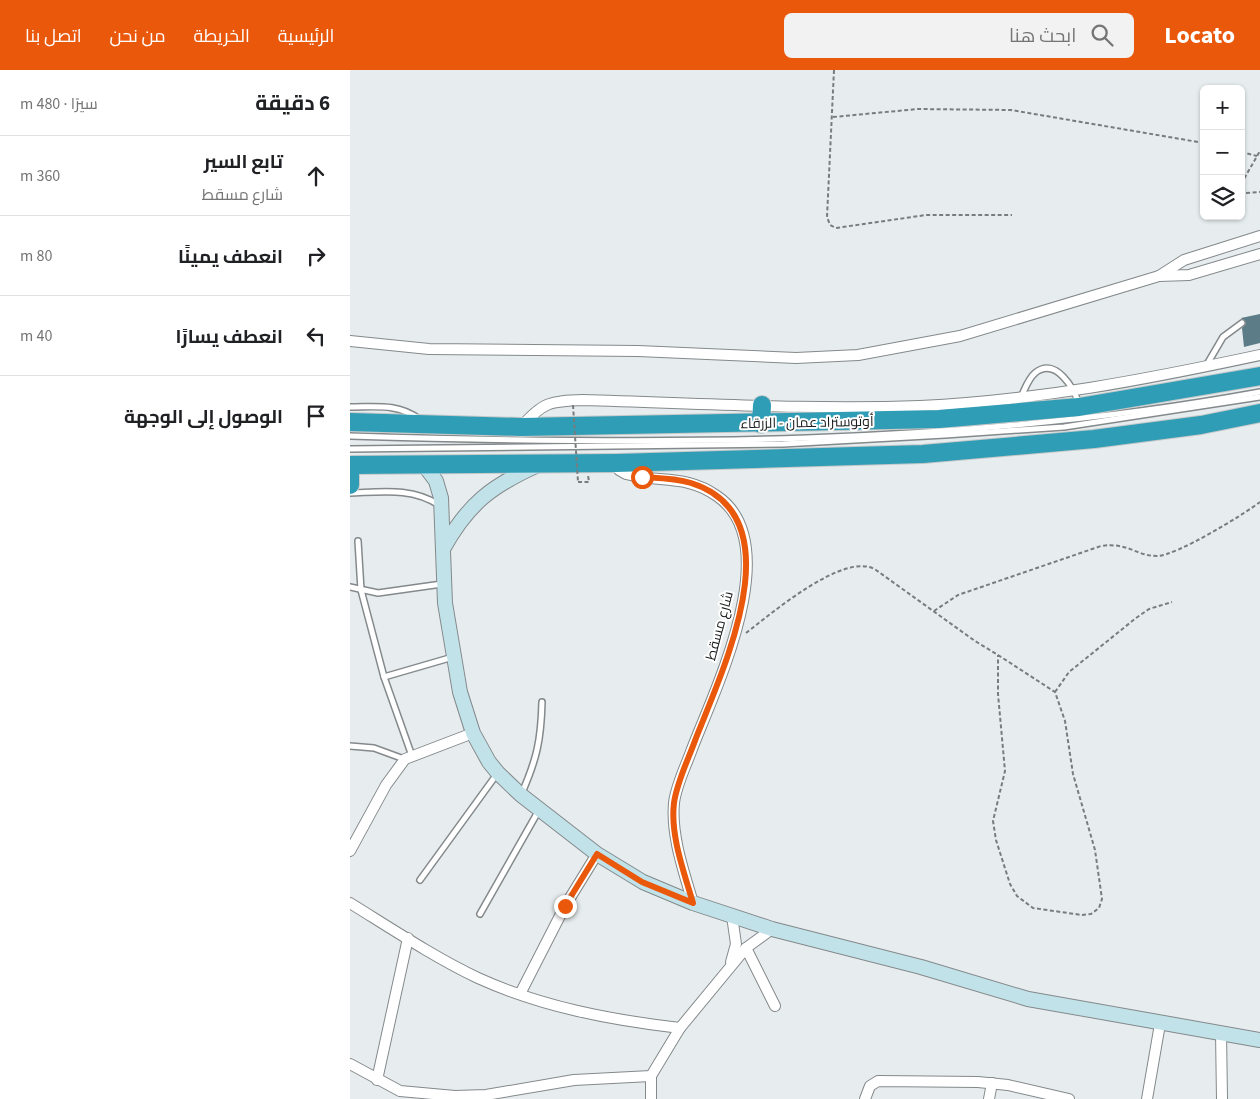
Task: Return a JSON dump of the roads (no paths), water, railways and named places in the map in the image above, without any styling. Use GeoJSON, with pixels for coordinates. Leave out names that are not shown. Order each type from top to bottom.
{"type":"FeatureCollection","features":[{"type":"Feature","properties":{"kind":"highway","name":"أوتوستراد عمان - الزرقاء"},"geometry":{"type":"LineString","coordinates":[[350,422],[521,427],[761,424],[939,419],[1077,399],[1260,376]]}},
{"type":"Feature","properties":{"kind":"highway"},"geometry":{"type":"LineString","coordinates":[[761,424],[762,405]]}},
{"type":"Feature","properties":{"kind":"highway"},"geometry":{"type":"LineString","coordinates":[[350,485],[350,465],[616,463],[844,458],[986,450],[1201,425],[1260,413]]}},
{"type":"Feature","properties":{"kind":"street"},"geometry":{"type":"LineString","coordinates":[[1159,276],[1184,260],[1260,236]]}},
{"type":"Feature","properties":{"kind":"street"},"geometry":{"type":"LineString","coordinates":[[350,341],[429,349],[638,350],[796,358],[858,355],[960,336],[1159,276],[1189,275],[1260,254]]}},
{"type":"Feature","properties":{"kind":"street"},"geometry":{"type":"LineString","coordinates":[[521,427],[540,407],[565,401],[920,406],[1021,397],[1077,399],[1206,366],[1260,355]]}},
{"type":"Feature","properties":{"kind":"street"},"geometry":{"type":"LineString","coordinates":[[442,550],[459,521],[481,497],[509,479],[541,463]]}},
{"type":"Feature","properties":{"kind":"street","name":"شارع مسقط"},"geometry":{"type":"LineString","coordinates":[[616,463],[619,470],[630,475],[679,480],[706,489],[728,505],[739,522],[746,543],[747,569],[742,607],[732,644],[674,801],[675,830],[693,903]]}},
{"type":"Feature","properties":{"kind":"street"},"geometry":{"type":"LineString","coordinates":[[424,465],[436,481],[441,507],[443,584],[453,657],[460,692],[473,733],[498,773],[521,795],[597,854],[642,882],[693,903],[772,929],[921,966],[1028,999],[1160,1024],[1221,1032],[1260,1040]]}},
{"type":"Feature","properties":{"kind":"street"},"geometry":{"type":"LineString","coordinates":[[350,851],[386,785],[408,757],[473,733]]}},
{"type":"Feature","properties":{"kind":"street"},"geometry":{"type":"LineString","coordinates":[[520,994],[565,906],[597,854]]}},
{"type":"Feature","properties":{"kind":"street"},"geometry":{"type":"LineString","coordinates":[[350,903],[473,975],[520,994],[600,1016],[680,1028]]}},
{"type":"Feature","properties":{"kind":"street"},"geometry":{"type":"LineString","coordinates":[[729,970],[736,944],[732,916]]}},
{"type":"Feature","properties":{"kind":"street"},"geometry":{"type":"LineString","coordinates":[[651,1099],[651,1076],[680,1028],[746,948],[772,929]]}},
{"type":"Feature","properties":{"kind":"street"},"geometry":{"type":"LineString","coordinates":[[377,1080],[408,938]]}},
{"type":"Feature","properties":{"kind":"street"},"geometry":{"type":"LineString","coordinates":[[746,948],[775,1006]]}},
{"type":"Feature","properties":{"kind":"street"},"geometry":{"type":"LineString","coordinates":[[1148,1099],[1160,1024]]}},
{"type":"Feature","properties":{"kind":"street"},"geometry":{"type":"LineString","coordinates":[[1221,1032],[1222,1099]]}},
{"type":"Feature","properties":{"kind":"street"},"geometry":{"type":"LineString","coordinates":[[350,1064],[400,1091],[455,1096],[494,1093],[574,1080],[651,1076]]}},
{"type":"Feature","properties":{"kind":"street"},"geometry":{"type":"LineString","coordinates":[[865,1099],[870,1086],[878,1081],[954,1080],[992,1084],[1069,1099]]}},
{"type":"Feature","properties":{"kind":"street"},"geometry":{"type":"LineString","coordinates":[[989,1099],[992,1084]]}},
{"type":"Feature","properties":{"kind":"lane"},"geometry":{"type":"LineString","coordinates":[[1206,366],[1223,337],[1242,323]]}},
{"type":"Feature","properties":{"kind":"lane"},"geometry":{"type":"LineString","coordinates":[[1021,397],[1030,379],[1036,372],[1045,368],[1061,374],[1077,399]]}},
{"type":"Feature","properties":{"kind":"lane"},"geometry":{"type":"LineString","coordinates":[[350,436],[554,441],[846,437],[1066,421],[1260,392]]}},
{"type":"Feature","properties":{"kind":"lane"},"geometry":{"type":"LineString","coordinates":[[350,449],[783,444],[867,440],[1064,427],[1260,397]]}},
{"type":"Feature","properties":{"kind":"lane"},"geometry":{"type":"LineString","coordinates":[[350,408],[401,408],[428,425]]}},
{"type":"Feature","properties":{"kind":"lane"},"geometry":{"type":"LineString","coordinates":[[350,493],[410,493],[441,507]]}},
{"type":"Feature","properties":{"kind":"lane"},"geometry":{"type":"LineString","coordinates":[[358,541],[361,590],[408,757]]}},
{"type":"Feature","properties":{"kind":"lane"},"geometry":{"type":"LineString","coordinates":[[350,587],[361,590],[388,592],[443,584]]}},
{"type":"Feature","properties":{"kind":"lane"},"geometry":{"type":"LineString","coordinates":[[384,677],[453,657]]}},
{"type":"Feature","properties":{"kind":"lane"},"geometry":{"type":"LineString","coordinates":[[521,795],[538,754],[542,702]]}},
{"type":"Feature","properties":{"kind":"lane"},"geometry":{"type":"LineString","coordinates":[[350,746],[374,748],[408,757]]}},
{"type":"Feature","properties":{"kind":"lane"},"geometry":{"type":"LineString","coordinates":[[420,880],[498,773]]}},
{"type":"Feature","properties":{"kind":"lane"},"geometry":{"type":"LineString","coordinates":[[480,914],[540,810]]}}]}
